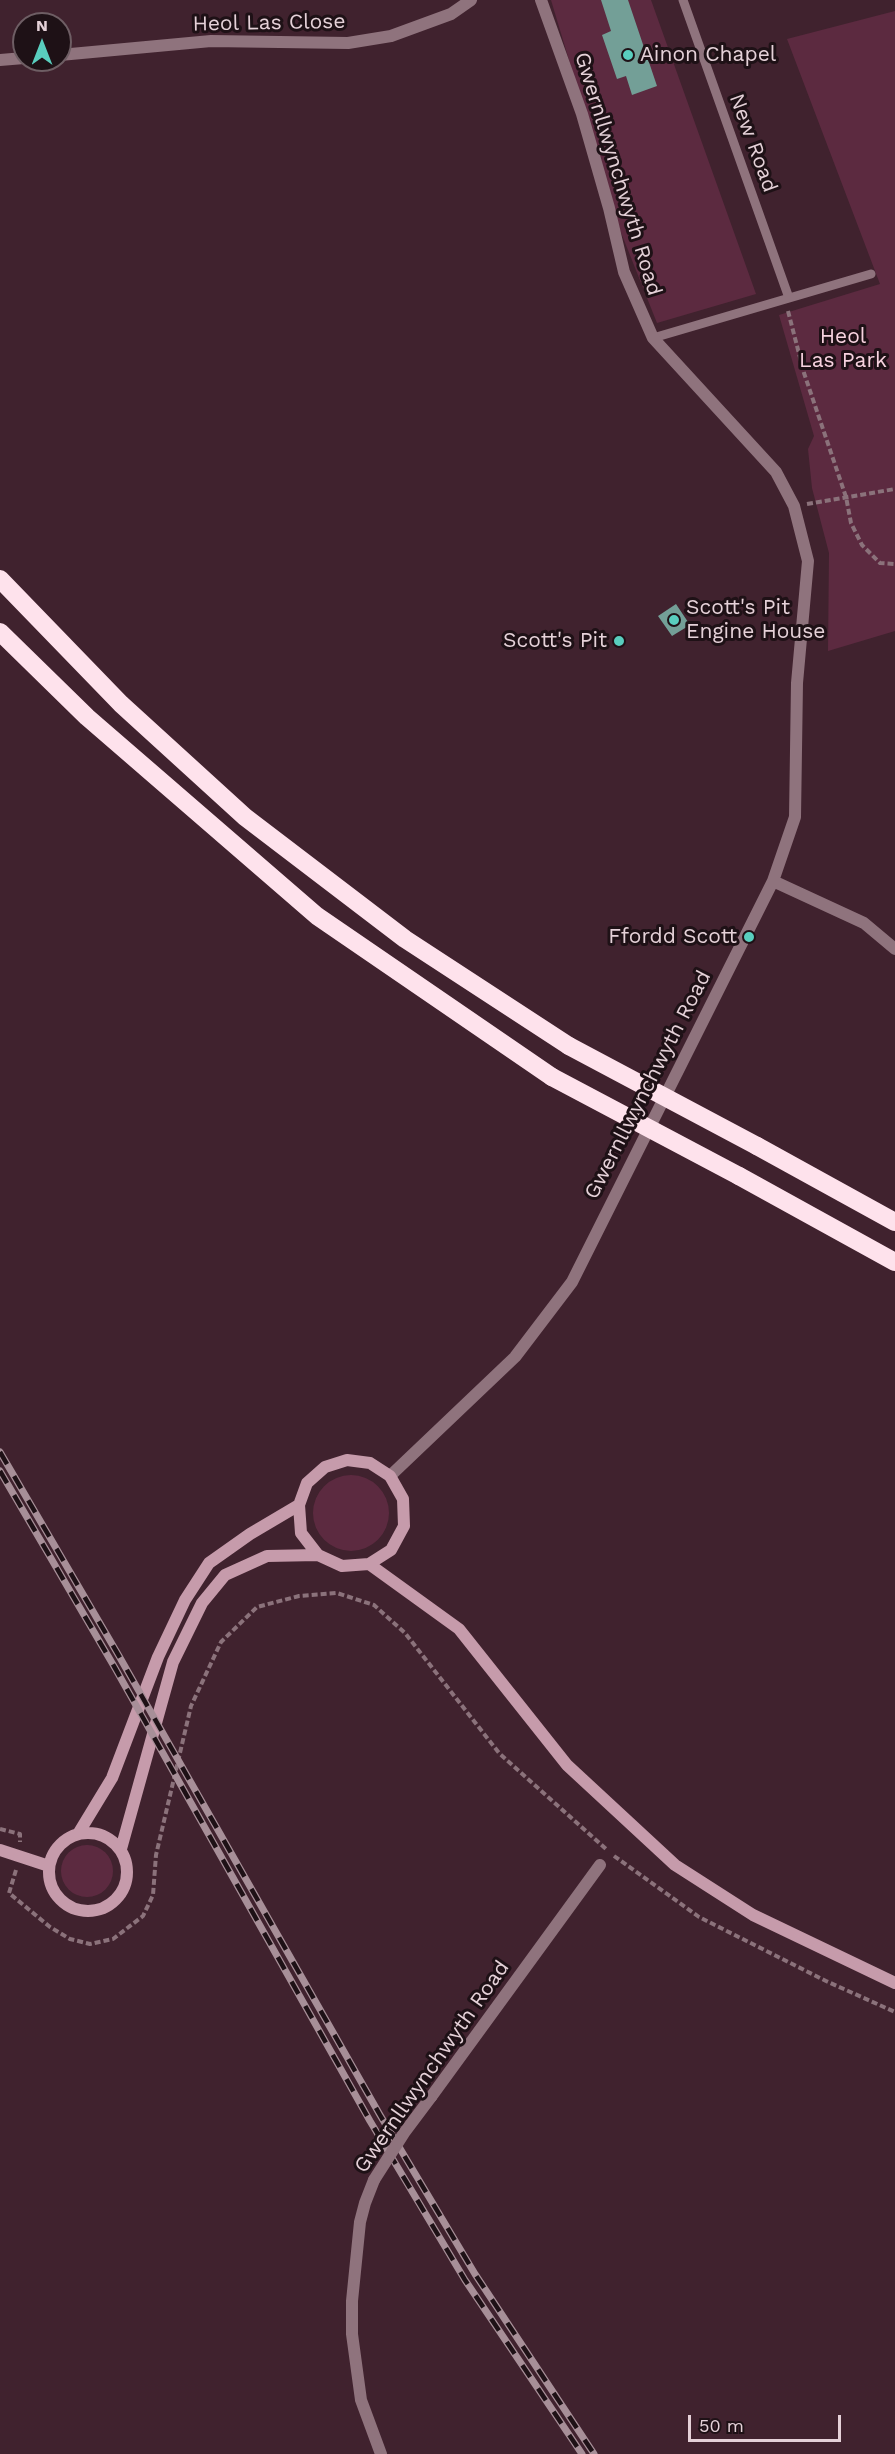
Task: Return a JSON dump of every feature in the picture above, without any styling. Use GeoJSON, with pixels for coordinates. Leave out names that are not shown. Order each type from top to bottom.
{"type":"FeatureCollection","features":[{"type":"Feature","properties":{"kind":"highway"},"geometry":{"type":"LineString","coordinates":[[0,579],[121,704],[245,817],[405,939],[569,1046],[895,1222]]}},
{"type":"Feature","properties":{"kind":"highway"},"geometry":{"type":"LineString","coordinates":[[0,632],[87,717],[317,916],[552,1077],[894,1261]]}},
{"type":"Feature","properties":{"kind":"main road"},"geometry":{"type":"LineString","coordinates":[[121,1850],[173,1662],[202,1603],[225,1575],[267,1556],[318,1556],[342,1566],[369,1564],[391,1550],[404,1526],[403,1499],[390,1476],[370,1464],[347,1460],[325,1467],[308,1483],[298,1504],[301,1533],[318,1556]]}},
{"type":"Feature","properties":{"kind":"main road"},"geometry":{"type":"LineString","coordinates":[[78,1834],[112,1778],[158,1657],[185,1600],[209,1563],[298,1504]]}},
{"type":"Feature","properties":{"kind":"main road"},"geometry":{"type":"LineString","coordinates":[[369,1564],[459,1629],[567,1765],[675,1865],[753,1915],[895,1983]]}},
{"type":"Feature","properties":{"kind":"main road"},"geometry":{"type":"LineString","coordinates":[[78,1834],[99,1834],[111,1840],[121,1850],[126,1862],[127,1875],[124,1887],[117,1898],[96,1910],[83,1911],[71,1907],[53,1890],[49,1878],[49,1866],[53,1853],[61,1843],[78,1834]]}},
{"type":"Feature","properties":{"kind":"main road"},"geometry":{"type":"LineString","coordinates":[[0,1850],[49,1866]]}},
{"type":"Feature","properties":{"kind":"street","name":"Heol Las Close"},"geometry":{"type":"LineString","coordinates":[[72,54],[211,41],[348,43],[391,36],[451,14],[471,0]]}},
{"type":"Feature","properties":{"kind":"street","name":"Gwernllwynchwyth Road"},"geometry":{"type":"LineString","coordinates":[[390,1476],[515,1357],[572,1282],[773,881],[795,817],[797,683],[808,561],[794,506],[776,472],[653,338],[624,272],[609,208],[582,114],[541,0]]}},
{"type":"Feature","properties":{"kind":"street"},"geometry":{"type":"LineString","coordinates":[[773,881],[864,923],[895,949]]}},
{"type":"Feature","properties":{"kind":"street","name":"Gwernllwynchwyth Road"},"geometry":{"type":"LineString","coordinates":[[381,2454],[361,2400],[352,2334],[352,2301],[360,2222],[365,2203],[374,2180],[404,2133],[600,1865]]}},
{"type":"Feature","properties":{"kind":"lane","name":"New Road"},"geometry":{"type":"LineString","coordinates":[[683,0],[787,298]]}},
{"type":"Feature","properties":{"kind":"lane"},"geometry":{"type":"LineString","coordinates":[[653,338],[871,274]]}},
{"type":"Feature","properties":{"kind":"path"},"geometry":{"type":"LineString","coordinates":[[787,298],[804,373],[846,497],[851,523],[862,544],[880,563],[895,564]]}},
{"type":"Feature","properties":{"kind":"path"},"geometry":{"type":"LineString","coordinates":[[794,506],[895,489]]}},
{"type":"Feature","properties":{"kind":"path"},"geometry":{"type":"LineString","coordinates":[[0,1829],[21,1834],[21,1857],[9,1893],[50,1927],[70,1939],[90,1944],[113,1939],[143,1916],[153,1895],[156,1855],[191,1706],[221,1642],[257,1607],[299,1596],[337,1593],[374,1605],[405,1633],[499,1753],[611,1854],[699,1917],[826,1981],[895,2012]]}},
{"type":"Feature","properties":{"kind":"path"},"geometry":{"type":"LineString","coordinates":[[600,1865],[611,1854]]}},
{"type":"Feature","properties":{"kind":"green space"},"geometry":{"type":"Polygon","coordinates":[[[551,0],[651,0],[756,294],[657,323],[620,230],[551,0]]]}},
{"type":"Feature","properties":{"kind":"green space","name":"Heol Las Park"},"geometry":{"type":"Polygon","coordinates":[[[895,11],[895,631],[828,651],[829,553],[812,488],[808,449],[814,436],[779,315],[880,284],[787,39],[895,11]]]}},
{"type":"Feature","properties":{"kind":"green space"},"geometry":{"type":"Polygon","coordinates":[[[351,1475],[365,1478],[378,1486],[386,1499],[389,1513],[386,1527],[378,1540],[365,1548],[351,1551],[337,1548],[324,1540],[316,1527],[313,1513],[316,1499],[324,1486],[337,1478],[351,1475]]]}},
{"type":"Feature","properties":{"kind":"green space"},"geometry":{"type":"Polygon","coordinates":[[[82,1845],[92,1845],[106,1852],[113,1871],[106,1890],[92,1897],[82,1897],[72,1893],[65,1886],[61,1876],[61,1866],[65,1856],[72,1849],[82,1845]]]}},
{"type":"Feature","properties":{"kind":"building","name":"Ainon Chapel"},"geometry":{"type":"Polygon","coordinates":[[[601,0],[628,0],[657,86],[632,95],[626,76],[617,79],[602,35],[611,31],[601,0]]]}},
{"type":"Feature","properties":{"kind":"building","name":"Scott's Pit Engine House"},"geometry":{"type":"Polygon","coordinates":[[[676,604],[690,625],[672,636],[658,616],[676,604]]]}},
{"type":"Feature","properties":{"kind":"railway"},"geometry":{"type":"LineString","coordinates":[[0,1452],[119,1656],[380,2115],[475,2274],[594,2454]]}},
{"type":"Feature","properties":{"kind":"railway"},"geometry":{"type":"LineString","coordinates":[[0,1471],[115,1668],[370,2121],[465,2280],[582,2454]]}},
{"type":"Feature","properties":{"kind":"place","name":"Ainon Chapel"},"geometry":{"type":"Point","coordinates":[628,55]}},
{"type":"Feature","properties":{"kind":"place","name":"Scott's Pit Engine House"},"geometry":{"type":"Point","coordinates":[674,620]}},
{"type":"Feature","properties":{"kind":"place","name":"Scott's Pit"},"geometry":{"type":"Point","coordinates":[619,641]}},
{"type":"Feature","properties":{"kind":"place","name":"Ffordd Scott"},"geometry":{"type":"Point","coordinates":[749,937]}}]}
